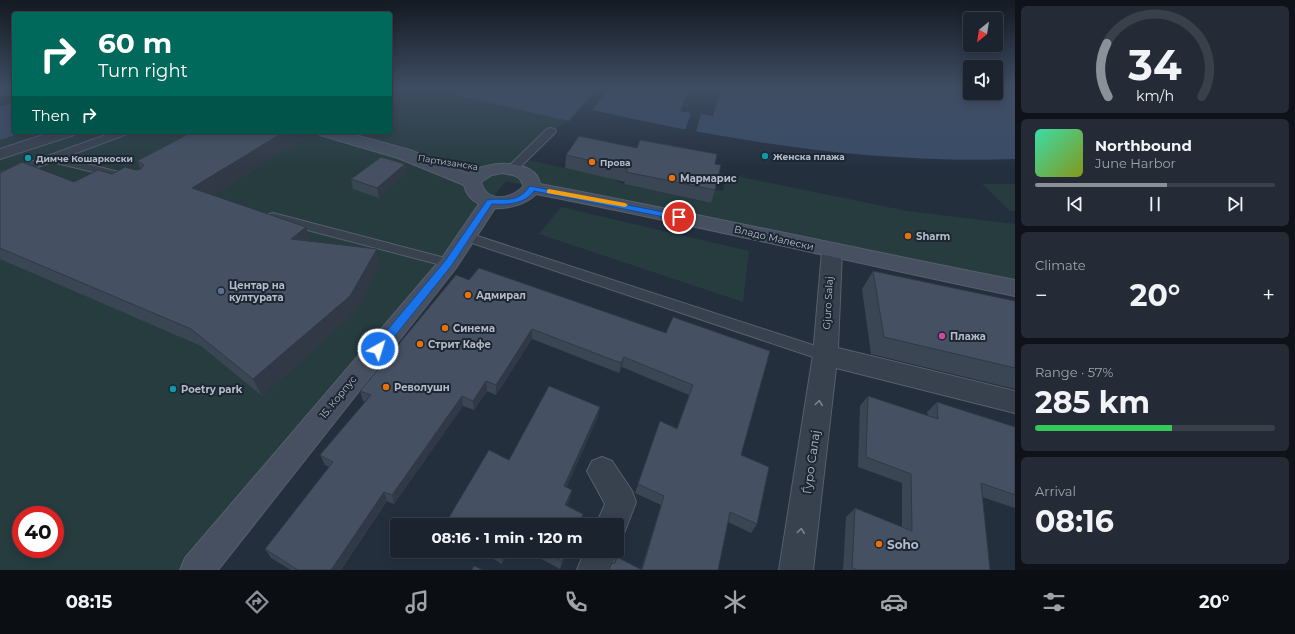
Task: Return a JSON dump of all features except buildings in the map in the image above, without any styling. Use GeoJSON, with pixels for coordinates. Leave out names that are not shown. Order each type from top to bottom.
{"type":"FeatureCollection","features":[{"type":"Feature","properties":{"kind":"main road","name":"Партизанска"},"geometry":{"type":"LineString","coordinates":[[333,134],[404,154],[493,169]]}},
{"type":"Feature","properties":{"kind":"main road","name":"Партизанска"},"geometry":{"type":"LineString","coordinates":[[404,154],[472,182]]}},
{"type":"Feature","properties":{"kind":"main road"},"geometry":{"type":"LineString","coordinates":[[493,169],[512,169],[524,173],[531,180],[532,188],[527,195],[517,200],[504,203],[490,202],[478,197],[472,190],[472,182],[476,176],[483,171],[493,169]]}},
{"type":"Feature","properties":{"kind":"main road","name":"Владо Малески"},"geometry":{"type":"LineString","coordinates":[[532,188],[633,207],[832,251],[1015,288]]}},
{"type":"Feature","properties":{"kind":"main road","name":"15. Корпус"},"geometry":{"type":"LineString","coordinates":[[197,570],[448,263],[468,237],[490,202]]}},
{"type":"Feature","properties":{"kind":"street"},"geometry":{"type":"LineString","coordinates":[[0,154],[62,134]]}},
{"type":"Feature","properties":{"kind":"street","name":"Gjuro Salaj"},"geometry":{"type":"LineString","coordinates":[[825,355],[832,251]]}},
{"type":"Feature","properties":{"kind":"street"},"geometry":{"type":"LineString","coordinates":[[825,355],[1015,402]]}},
{"type":"Feature","properties":{"kind":"street","name":"Ѓуро Салај"},"geometry":{"type":"LineString","coordinates":[[796,570],[825,355]]}},
{"type":"Feature","properties":{"kind":"street"},"geometry":{"type":"LineString","coordinates":[[602,471],[621,502],[615,518]]}},
{"type":"Feature","properties":{"kind":"street"},"geometry":{"type":"LineString","coordinates":[[594,570],[598,558]]}},
{"type":"Feature","properties":{"kind":"lane"},"geometry":{"type":"LineString","coordinates":[[512,169],[551,131]]}},
{"type":"Feature","properties":{"kind":"lane"},"geometry":{"type":"LineString","coordinates":[[0,177],[118,134]]}},
{"type":"Feature","properties":{"kind":"lane"},"geometry":{"type":"LineString","coordinates":[[52,158],[145,182]]}},
{"type":"Feature","properties":{"kind":"lane"},"geometry":{"type":"LineString","coordinates":[[258,213],[448,263]]}},
{"type":"Feature","properties":{"kind":"lane"},"geometry":{"type":"LineString","coordinates":[[468,237],[825,355]]}},
{"type":"Feature","properties":{"kind":"green space","name":"Poetry park"},"geometry":{"type":"Polygon","coordinates":[[[392,115],[541,115],[569,121],[551,131],[524,159],[607,177],[624,184],[710,203],[714,189],[723,191],[725,180],[711,177],[712,171],[907,211],[1015,224],[1015,288],[506,181],[197,570],[0,570],[0,140],[18,134],[392,134],[392,115]]]}},
{"type":"Feature","properties":{"kind":"green space"},"geometry":{"type":"Polygon","coordinates":[[[982,184],[1015,184],[1015,211],[1010,211],[982,184]]]}},
{"type":"Feature","properties":{"kind":"green space"},"geometry":{"type":"Polygon","coordinates":[[[561,207],[749,251],[743,302],[539,234],[561,207]]]}},
{"type":"Feature","properties":{"kind":"water"},"geometry":{"type":"Polygon","coordinates":[[[0,115],[12,115],[12,134],[18,134],[0,140],[0,115]]]}},
{"type":"Feature","properties":{"kind":"water"},"geometry":{"type":"Polygon","coordinates":[[[541,115],[574,115],[569,121],[541,115]]]}},
{"type":"Feature","properties":{"kind":"water"},"geometry":{"type":"Polygon","coordinates":[[[614,115],[1015,115],[1015,159],[961,160],[855,154],[802,148],[697,131],[614,115]]]}},
{"type":"Feature","properties":{"kind":"pier"},"geometry":{"type":"Polygon","coordinates":[[[690,115],[701,115],[696,132],[685,130],[690,115]]]}},
{"type":"Feature","properties":{"kind":"slow traffic"},"geometry":{"type":"LineString","coordinates":[[549,191],[625,205]]}},
{"type":"Feature","properties":{"kind":"place","name":"Женска плажа"},"geometry":{"type":"Point","coordinates":[765,156]}},
{"type":"Feature","properties":{"kind":"place","name":"Димче Кошаркоски"},"geometry":{"type":"Point","coordinates":[28,158]}},
{"type":"Feature","properties":{"kind":"place","name":"Прова"},"geometry":{"type":"Point","coordinates":[592,162]}},
{"type":"Feature","properties":{"kind":"place","name":"Мармарис"},"geometry":{"type":"Point","coordinates":[672,178]}},
{"type":"Feature","properties":{"kind":"place","name":"Sharm"},"geometry":{"type":"Point","coordinates":[908,236]}},
{"type":"Feature","properties":{"kind":"place","name":"Центар на културата"},"geometry":{"type":"Point","coordinates":[221,291]}},
{"type":"Feature","properties":{"kind":"place","name":"Адмирал"},"geometry":{"type":"Point","coordinates":[468,295]}},
{"type":"Feature","properties":{"kind":"place","name":"Синема"},"geometry":{"type":"Point","coordinates":[445,328]}},
{"type":"Feature","properties":{"kind":"place","name":"Плажа"},"geometry":{"type":"Point","coordinates":[942,336]}},
{"type":"Feature","properties":{"kind":"place","name":"Стрит Кафе"},"geometry":{"type":"Point","coordinates":[420,344]}},
{"type":"Feature","properties":{"kind":"place","name":"Револушн"},"geometry":{"type":"Point","coordinates":[386,387]}},
{"type":"Feature","properties":{"kind":"place","name":"Poetry park"},"geometry":{"type":"Point","coordinates":[173,389]}},
{"type":"Feature","properties":{"kind":"place","name":"Soho"},"geometry":{"type":"Point","coordinates":[879,544]}},
{"type":"Feature","properties":{"kind":"route"},"geometry":{"type":"LineString","coordinates":[[378,349],[468,237],[490,202],[504,203],[517,200],[527,195],[532,188],[679,217]]}}]}
